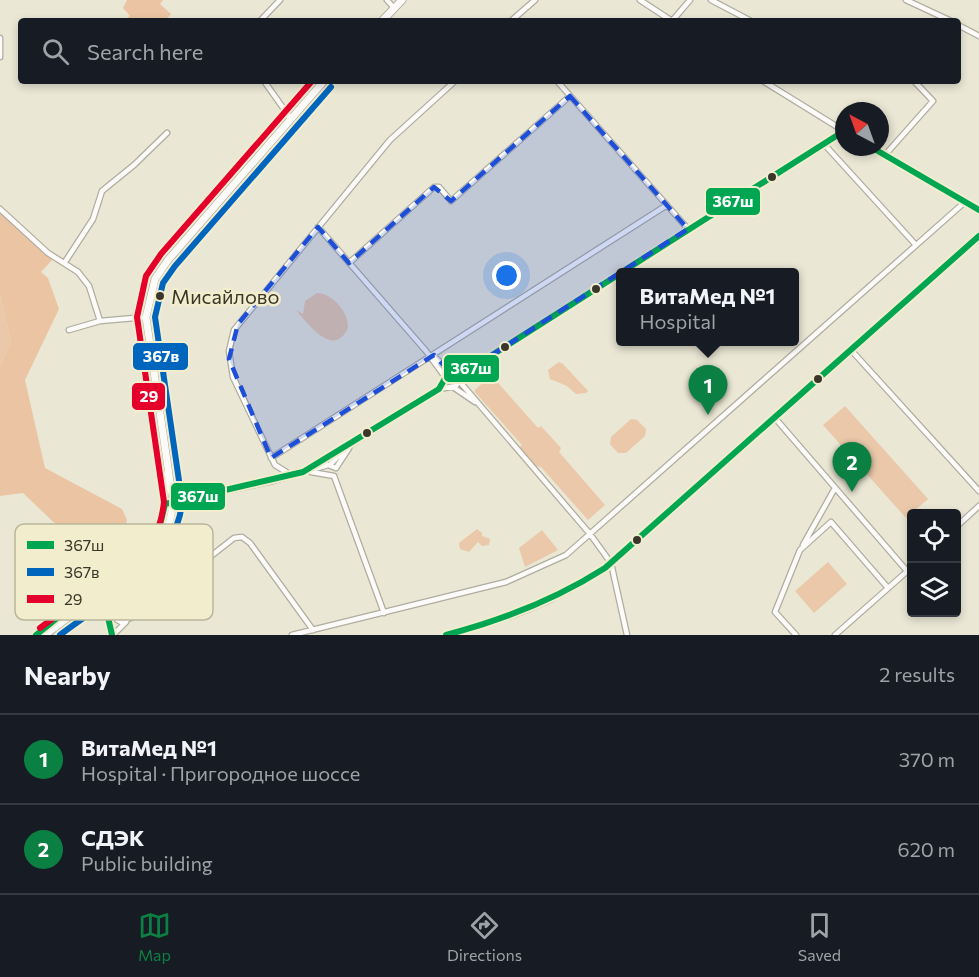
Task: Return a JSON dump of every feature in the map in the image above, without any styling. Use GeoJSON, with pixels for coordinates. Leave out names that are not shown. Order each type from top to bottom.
{"type":"FeatureCollection","features":[{"type":"Feature","properties":{"kind":"main road"},"geometry":{"type":"LineString","coordinates":[[385,18],[402,0]]}},
{"type":"Feature","properties":{"kind":"main road"},"geometry":{"type":"LineString","coordinates":[[167,524],[169,503],[165,457],[146,317],[155,279],[168,260],[321,84]]}},
{"type":"Feature","properties":{"kind":"main road"},"geometry":{"type":"LineString","coordinates":[[36,635],[56,620]]}},
{"type":"Feature","properties":{"kind":"main road"},"geometry":{"type":"LineString","coordinates":[[45,635],[64,620]]}},
{"type":"Feature","properties":{"kind":"street"},"geometry":{"type":"LineString","coordinates":[[263,18],[280,0]]}},
{"type":"Feature","properties":{"kind":"street"},"geometry":{"type":"LineString","coordinates":[[387,0],[394,8]]}},
{"type":"Feature","properties":{"kind":"street"},"geometry":{"type":"LineString","coordinates":[[515,18],[536,0]]}},
{"type":"Feature","properties":{"kind":"street"},"geometry":{"type":"LineString","coordinates":[[640,0],[667,18]]}},
{"type":"Feature","properties":{"kind":"street"},"geometry":{"type":"LineString","coordinates":[[675,18],[690,0]]}},
{"type":"Feature","properties":{"kind":"street"},"geometry":{"type":"LineString","coordinates":[[711,0],[745,18]]}},
{"type":"Feature","properties":{"kind":"street"},"geometry":{"type":"LineString","coordinates":[[906,0],[945,18]]}},
{"type":"Feature","properties":{"kind":"street"},"geometry":{"type":"LineString","coordinates":[[961,27],[979,36]]}},
{"type":"Feature","properties":{"kind":"street"},"geometry":{"type":"LineString","coordinates":[[0,57],[1,39]]}},
{"type":"Feature","properties":{"kind":"street"},"geometry":{"type":"LineString","coordinates":[[266,84],[291,119]]}},
{"type":"Feature","properties":{"kind":"street"},"geometry":{"type":"LineString","coordinates":[[291,475],[278,470],[233,377],[229,359],[230,341],[238,324],[390,140],[452,84]]}},
{"type":"Feature","properties":{"kind":"street"},"geometry":{"type":"LineString","coordinates":[[560,84],[688,228]]}},
{"type":"Feature","properties":{"kind":"street"},"geometry":{"type":"LineString","coordinates":[[768,84],[835,125]]}},
{"type":"Feature","properties":{"kind":"street"},"geometry":{"type":"LineString","coordinates":[[889,150],[933,101],[918,84]]}},
{"type":"Feature","properties":{"kind":"street"},"geometry":{"type":"LineString","coordinates":[[349,263],[434,187],[440,187],[451,201],[570,96]]}},
{"type":"Feature","properties":{"kind":"street"},"geometry":{"type":"LineString","coordinates":[[65,262],[93,219],[102,191],[167,133]]}},
{"type":"Feature","properties":{"kind":"street"},"geometry":{"type":"LineString","coordinates":[[626,268],[835,137]]}},
{"type":"Feature","properties":{"kind":"street"},"geometry":{"type":"LineString","coordinates":[[824,144],[915,244]]}},
{"type":"Feature","properties":{"kind":"street"},"geometry":{"type":"LineString","coordinates":[[887,156],[979,210]]}},
{"type":"Feature","properties":{"kind":"street"},"geometry":{"type":"LineString","coordinates":[[292,635],[524,576],[566,555],[966,201]]}},
{"type":"Feature","properties":{"kind":"street"},"geometry":{"type":"LineString","coordinates":[[271,458],[667,205]]}},
{"type":"Feature","properties":{"kind":"street"},"geometry":{"type":"LineString","coordinates":[[0,209],[48,253],[65,262],[89,286],[100,321]]}},
{"type":"Feature","properties":{"kind":"street"},"geometry":{"type":"LineString","coordinates":[[318,227],[426,351],[450,372],[457,373],[467,370],[616,274]]}},
{"type":"Feature","properties":{"kind":"street"},"geometry":{"type":"LineString","coordinates":[[446,635],[488,625],[535,609],[577,587],[611,563],[979,236]]}},
{"type":"Feature","properties":{"kind":"street"},"geometry":{"type":"LineString","coordinates":[[69,330],[100,321],[146,317]]}},
{"type":"Feature","properties":{"kind":"street"},"geometry":{"type":"LineString","coordinates":[[851,350],[979,491]]}},
{"type":"Feature","properties":{"kind":"street"},"geometry":{"type":"LineString","coordinates":[[432,357],[451,387],[474,402]]}},
{"type":"Feature","properties":{"kind":"street"},"geometry":{"type":"LineString","coordinates":[[325,474],[328,465],[341,451],[439,389],[451,387],[460,381],[467,370]]}},
{"type":"Feature","properties":{"kind":"street"},"geometry":{"type":"LineString","coordinates":[[439,389],[450,372]]}},
{"type":"Feature","properties":{"kind":"street"},"geometry":{"type":"LineString","coordinates":[[457,373],[474,402],[590,534],[611,563],[627,635]]}},
{"type":"Feature","properties":{"kind":"street"},"geometry":{"type":"LineString","coordinates":[[775,418],[907,567]]}},
{"type":"Feature","properties":{"kind":"street"},"geometry":{"type":"LineString","coordinates":[[354,443],[336,468],[334,476],[384,613]]}},
{"type":"Feature","properties":{"kind":"street"},"geometry":{"type":"LineString","coordinates":[[169,503],[273,481],[328,465],[336,468]]}},
{"type":"Feature","properties":{"kind":"street"},"geometry":{"type":"LineString","coordinates":[[303,472],[334,476]]}},
{"type":"Feature","properties":{"kind":"street"},"geometry":{"type":"LineString","coordinates":[[796,635],[775,612],[800,550],[835,488]]}},
{"type":"Feature","properties":{"kind":"street"},"geometry":{"type":"LineString","coordinates":[[961,523],[979,506]]}},
{"type":"Feature","properties":{"kind":"street"},"geometry":{"type":"LineString","coordinates":[[800,550],[831,522],[888,588]]}},
{"type":"Feature","properties":{"kind":"street"},"geometry":{"type":"LineString","coordinates":[[213,554],[234,538],[242,537],[250,543],[313,630]]}},
{"type":"Feature","properties":{"kind":"street"},"geometry":{"type":"LineString","coordinates":[[835,635],[907,571]]}},
{"type":"Feature","properties":{"kind":"street"},"geometry":{"type":"LineString","coordinates":[[110,620],[113,635]]}},
{"type":"Feature","properties":{"kind":"street"},"geometry":{"type":"LineString","coordinates":[[113,635],[130,620]]}},
{"type":"Feature","properties":{"kind":"highlighted area"},"geometry":{"type":"Polygon","coordinates":[[[570,96],[688,229],[467,371],[450,372],[434,355],[271,458],[229,359],[238,324],[318,227],[349,263],[434,187],[451,201],[570,96]]]}},
{"type":"Feature","properties":{"kind":"shaded area"},"geometry":{"type":"Polygon","coordinates":[[[127,0],[163,0],[160,4],[171,14],[168,18],[127,18],[130,16],[123,8],[127,0]]]}},
{"type":"Feature","properties":{"kind":"shaded area"},"geometry":{"type":"Polygon","coordinates":[[[0,213],[52,260],[41,272],[48,278],[59,309],[25,380],[45,468],[122,509],[127,520],[126,524],[56,524],[23,493],[0,496],[0,367],[11,342],[0,295],[0,213]]]}},
{"type":"Feature","properties":{"kind":"shaded area"},"geometry":{"type":"Polygon","coordinates":[[[317,293],[334,300],[346,316],[348,328],[342,337],[336,340],[329,340],[321,336],[296,310],[303,314],[305,301],[317,293]]]}},
{"type":"Feature","properties":{"kind":"shaded area"},"geometry":{"type":"Polygon","coordinates":[[[0,295],[11,342],[0,367],[0,295]]]}},
{"type":"Feature","properties":{"kind":"shaded area"},"geometry":{"type":"Polygon","coordinates":[[[559,362],[588,391],[586,393],[576,394],[567,386],[550,379],[548,370],[559,362]]]}},
{"type":"Feature","properties":{"kind":"shaded area"},"geometry":{"type":"Polygon","coordinates":[[[491,375],[538,428],[541,426],[561,448],[559,452],[605,505],[588,520],[541,467],[534,466],[519,448],[522,445],[474,391],[491,375]]]}},
{"type":"Feature","properties":{"kind":"shaded area"},"geometry":{"type":"Polygon","coordinates":[[[845,406],[928,499],[916,509],[907,509],[906,518],[823,425],[845,406]]]}},
{"type":"Feature","properties":{"kind":"shaded area"},"geometry":{"type":"Polygon","coordinates":[[[631,419],[637,420],[646,429],[645,436],[626,453],[618,453],[610,444],[611,437],[631,419]]]}},
{"type":"Feature","properties":{"kind":"shaded area"},"geometry":{"type":"Polygon","coordinates":[[[477,529],[482,536],[490,539],[489,545],[482,546],[478,542],[469,552],[460,549],[459,543],[477,529]]]}},
{"type":"Feature","properties":{"kind":"shaded area"},"geometry":{"type":"Polygon","coordinates":[[[542,530],[558,550],[525,567],[519,548],[542,530]]]}},
{"type":"Feature","properties":{"kind":"shaded area"},"geometry":{"type":"Polygon","coordinates":[[[828,562],[847,584],[814,613],[795,591],[828,562]]]}},
{"type":"Feature","properties":{"kind":"transit line","name":"29"},"geometry":{"type":"LineString","coordinates":[[159,524],[164,502],[137,317],[146,276],[161,254],[309,84]]}},
{"type":"Feature","properties":{"kind":"transit line","name":"367в"},"geometry":{"type":"LineString","coordinates":[[178,524],[182,501],[155,317],[163,283],[175,266],[331,87]]}},
{"type":"Feature","properties":{"kind":"transit line","name":"367ш"},"geometry":{"type":"LineString","coordinates":[[628,268],[835,137]]}},
{"type":"Feature","properties":{"kind":"transit line","name":"367ш"},"geometry":{"type":"LineString","coordinates":[[886,156],[979,210]]}},
{"type":"Feature","properties":{"kind":"transit line","name":"367ш"},"geometry":{"type":"LineString","coordinates":[[446,635],[528,608],[567,590],[605,568],[979,236]]}},
{"type":"Feature","properties":{"kind":"transit line","name":"367ш"},"geometry":{"type":"LineString","coordinates":[[160,524],[165,504],[303,472],[439,389],[448,373],[467,371],[616,276]]}},
{"type":"Feature","properties":{"kind":"transit line","name":"29"},"geometry":{"type":"LineString","coordinates":[[40,628],[51,620]]}},
{"type":"Feature","properties":{"kind":"transit line","name":"367ш"},"geometry":{"type":"LineString","coordinates":[[36,635],[55,620]]}},
{"type":"Feature","properties":{"kind":"transit line","name":"367в"},"geometry":{"type":"LineString","coordinates":[[60,635],[81,620]]}},
{"type":"Feature","properties":{"kind":"transit line","name":"367ш"},"geometry":{"type":"LineString","coordinates":[[109,620],[112,635]]}},
{"type":"Feature","properties":{"kind":"place","name":"Мисайлово"},"geometry":{"type":"Point","coordinates":[160,296]}},
{"type":"Feature","properties":{"kind":"place","name":"ВитаМед №1"},"geometry":{"type":"Point","coordinates":[708,415]}},
{"type":"Feature","properties":{"kind":"place","name":"СДЭК"},"geometry":{"type":"Point","coordinates":[852,492]}}]}
